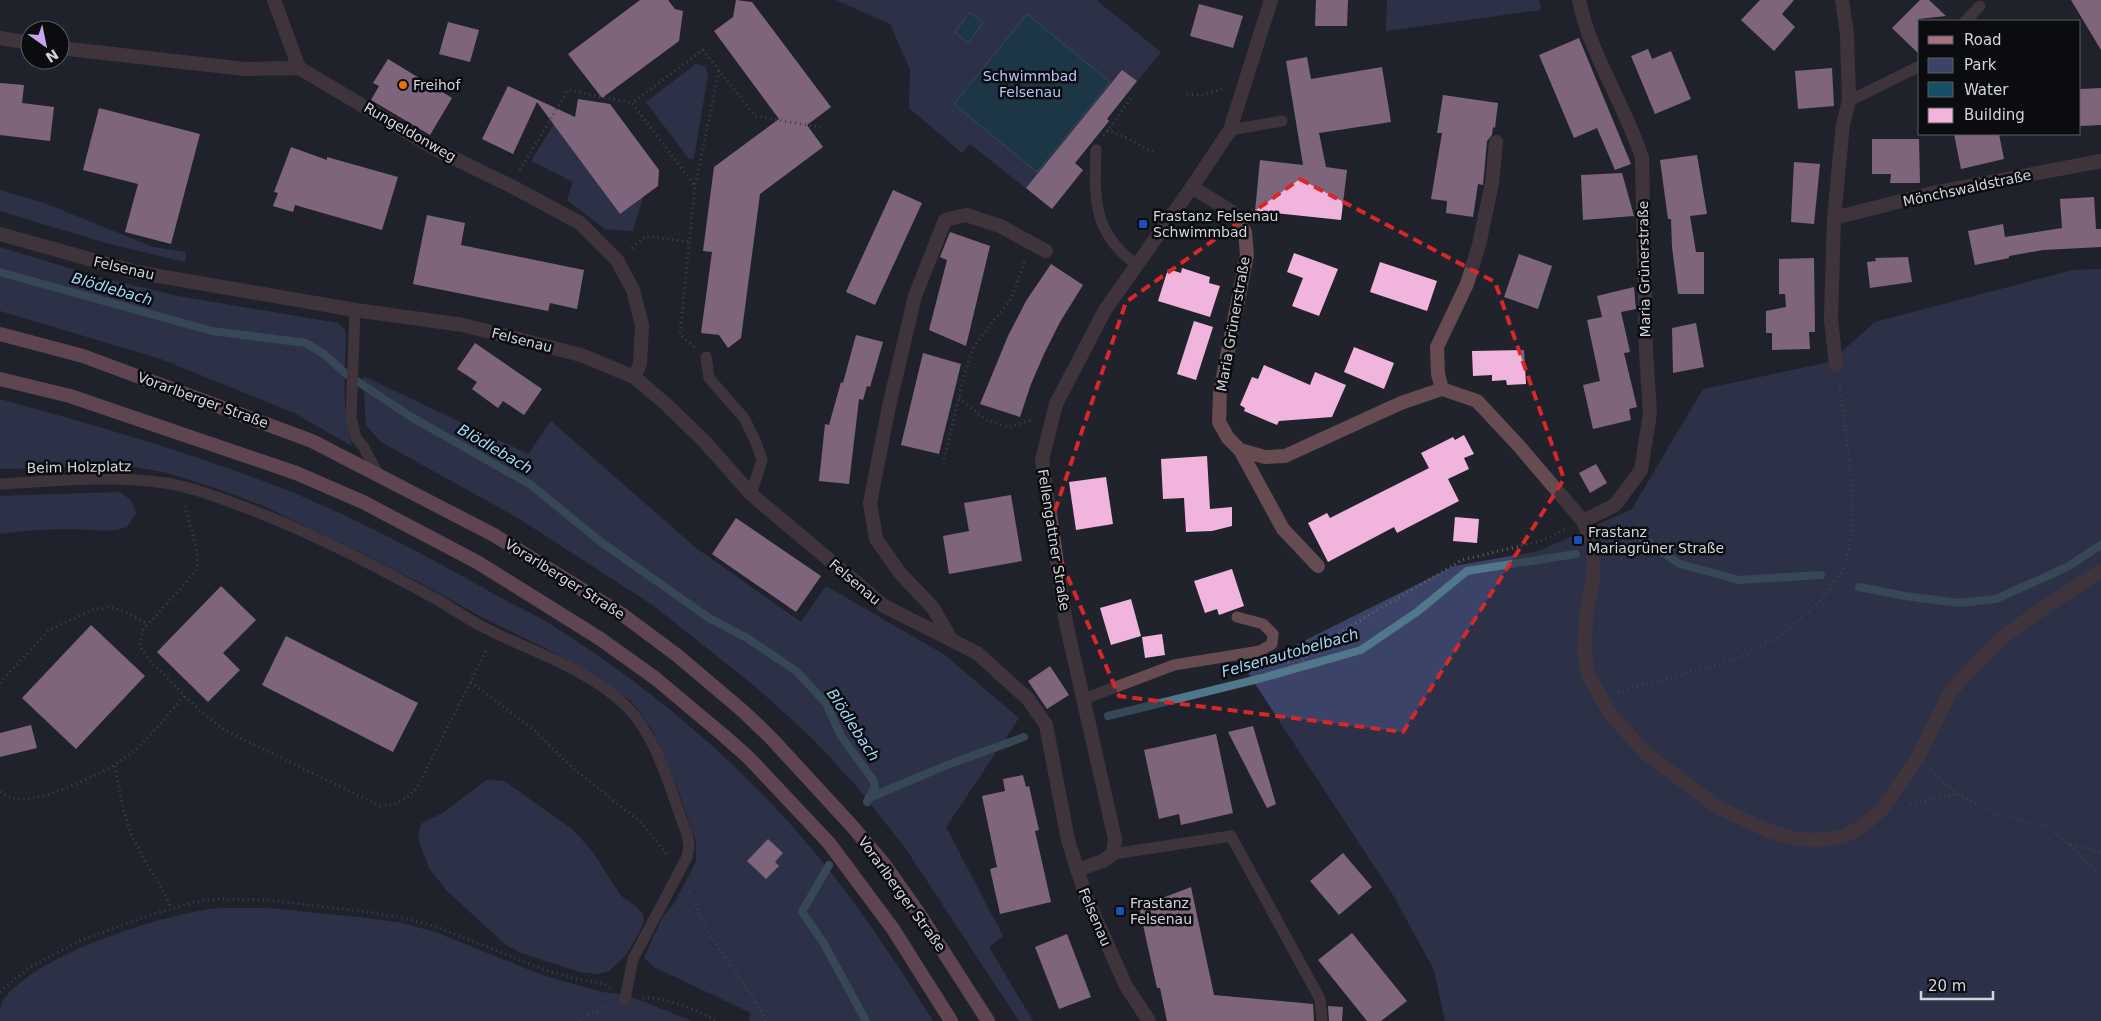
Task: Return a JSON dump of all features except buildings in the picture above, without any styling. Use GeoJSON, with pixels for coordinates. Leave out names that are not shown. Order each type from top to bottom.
{"type":"FeatureCollection","features":[{"type":"Feature","properties":{"kind":"main road","name":"Vorarlberger Straße"},"geometry":{"type":"LineString","coordinates":[[0,334],[92,359],[312,441],[494,535],[623,615],[678,656],[744,712],[771,738],[852,826],[884,864],[951,962],[988,1021]]}},
{"type":"Feature","properties":{"kind":"main road","name":"Vorarlberger Straße"},"geometry":{"type":"LineString","coordinates":[[0,379],[70,396],[296,473],[363,502],[477,562],[599,638],[656,678],[748,757],[829,843],[893,929],[951,1021]]}},
{"type":"Feature","properties":{"kind":"street"},"geometry":{"type":"LineString","coordinates":[[70,49],[245,69],[299,68],[274,0]]}},
{"type":"Feature","properties":{"kind":"street","name":"Fellengattner Straße"},"geometry":{"type":"LineString","coordinates":[[1113,854],[1115,839],[1066,623],[1042,460],[1056,404],[1104,310],[1192,187],[1230,130],[1271,0]]}},
{"type":"Feature","properties":{"kind":"street","name":"Maria Grünerstraße"},"geometry":{"type":"LineString","coordinates":[[1579,0],[1584,23],[1634,134],[1642,158],[1646,351],[1650,413],[1641,470],[1615,505],[1583,522]]}},
{"type":"Feature","properties":{"kind":"street"},"geometry":{"type":"LineString","coordinates":[[1836,365],[1831,319],[1834,218],[1843,124],[1849,102],[1847,35],[1842,0]]}},
{"type":"Feature","properties":{"kind":"street"},"geometry":{"type":"LineString","coordinates":[[0,38],[20,41]]}},
{"type":"Feature","properties":{"kind":"street","name":"Rungeldonweg"},"geometry":{"type":"LineString","coordinates":[[299,68],[439,151],[511,186],[580,223],[616,260],[633,290],[642,325],[640,364],[634,377]]}},
{"type":"Feature","properties":{"kind":"street"},"geometry":{"type":"LineString","coordinates":[[1442,390],[1438,374],[1437,347],[1467,284],[1479,245],[1492,183],[1496,142]]}},
{"type":"Feature","properties":{"kind":"street","name":"Mönchswaldstraße"},"geometry":{"type":"LineString","coordinates":[[1834,218],[1932,193],[2101,161]]}},
{"type":"Feature","properties":{"kind":"street","name":"Maria Grünerstraße"},"geometry":{"type":"LineString","coordinates":[[1192,187],[1232,212],[1245,232],[1247,255],[1220,392],[1219,422],[1228,438],[1240,450],[1283,529],[1318,566]]}},
{"type":"Feature","properties":{"kind":"street"},"geometry":{"type":"LineString","coordinates":[[952,640],[933,608],[900,573],[876,539],[870,503],[889,406],[915,296],[945,220],[966,215],[1000,226],[1046,251]]}},
{"type":"Feature","properties":{"kind":"street","name":"Felsenau"},"geometry":{"type":"LineString","coordinates":[[0,234],[136,272],[356,310],[462,325],[581,354],[634,377],[668,406],[704,441],[751,494],[884,606],[977,653],[1028,699],[1046,725],[1067,832],[1077,870],[1098,928],[1126,986],[1150,1021]]}},
{"type":"Feature","properties":{"kind":"street"},"geometry":{"type":"LineString","coordinates":[[1240,450],[1265,457],[1285,456],[1401,403],[1442,390],[1477,401],[1519,446],[1583,522],[1594,547],[1593,581],[1587,609],[1584,650],[1588,675],[1599,697],[1613,718],[1648,754],[1719,808],[1769,831],[1796,839],[1817,840],[1845,836],[1864,826],[1883,808],[1917,759],[1951,691],[2000,639],[2046,606],[2101,571]]}},
{"type":"Feature","properties":{"kind":"street"},"geometry":{"type":"LineString","coordinates":[[1077,870],[1103,861],[1113,854]]}},
{"type":"Feature","properties":{"kind":"lane"},"geometry":{"type":"LineString","coordinates":[[1966,20],[1980,6]]}},
{"type":"Feature","properties":{"kind":"lane"},"geometry":{"type":"LineString","coordinates":[[1849,102],[1918,67]]}},
{"type":"Feature","properties":{"kind":"lane"},"geometry":{"type":"LineString","coordinates":[[1230,130],[1282,121]]}},
{"type":"Feature","properties":{"kind":"lane"},"geometry":{"type":"LineString","coordinates":[[1096,150],[1094,190],[1102,224],[1111,243],[1137,265]]}},
{"type":"Feature","properties":{"kind":"lane"},"geometry":{"type":"LineString","coordinates":[[356,310],[351,406],[352,428],[378,474]]}},
{"type":"Feature","properties":{"kind":"lane"},"geometry":{"type":"LineString","coordinates":[[706,357],[709,378],[744,418],[762,460],[751,494]]}},
{"type":"Feature","properties":{"kind":"lane","name":"Beim Holzplatz"},"geometry":{"type":"LineString","coordinates":[[0,484],[122,478],[168,483],[218,497],[255,510],[302,531],[424,592],[495,633],[579,673],[614,696],[638,719],[655,750],[687,834],[689,846],[687,857],[633,959],[625,999]]}},
{"type":"Feature","properties":{"kind":"lane"},"geometry":{"type":"LineString","coordinates":[[1084,699],[1174,665],[1260,651],[1272,644],[1273,634],[1263,624],[1237,617]]}},
{"type":"Feature","properties":{"kind":"lane"},"geometry":{"type":"LineString","coordinates":[[1113,854],[1231,836],[1320,999],[1322,1021]]}},
{"type":"Feature","properties":{"kind":"path"},"geometry":{"type":"LineString","coordinates":[[632,103],[703,50],[755,116],[823,128]]}},
{"type":"Feature","properties":{"kind":"path"},"geometry":{"type":"LineString","coordinates":[[706,357],[680,334],[696,186],[719,71]]}},
{"type":"Feature","properties":{"kind":"path"},"geometry":{"type":"LineString","coordinates":[[1188,94],[1204,95],[1244,84]]}},
{"type":"Feature","properties":{"kind":"path"},"geometry":{"type":"LineString","coordinates":[[511,186],[568,90],[632,103],[696,186]]}},
{"type":"Feature","properties":{"kind":"path"},"geometry":{"type":"LineString","coordinates":[[1096,150],[1107,130],[1131,98]]}},
{"type":"Feature","properties":{"kind":"path"},"geometry":{"type":"LineString","coordinates":[[1107,130],[1127,138],[1154,153]]}},
{"type":"Feature","properties":{"kind":"path"},"geometry":{"type":"LineString","coordinates":[[616,260],[646,236],[690,242]]}},
{"type":"Feature","properties":{"kind":"path"},"geometry":{"type":"LineString","coordinates":[[944,459],[974,346],[1011,300],[1030,242]]}},
{"type":"Feature","properties":{"kind":"path"},"geometry":{"type":"LineString","coordinates":[[1599,697],[1732,662],[1782,636],[1821,600],[1845,568],[1853,523],[1850,464],[1836,365]]}},
{"type":"Feature","properties":{"kind":"path"},"geometry":{"type":"LineString","coordinates":[[959,398],[986,420],[1008,427],[1030,421],[1050,428]]}},
{"type":"Feature","properties":{"kind":"path"},"geometry":{"type":"LineString","coordinates":[[183,488],[197,565],[196,571],[142,631],[140,646],[149,660],[212,721],[239,738],[380,806],[392,806],[406,799],[417,788],[495,633]]}},
{"type":"Feature","properties":{"kind":"path"},"geometry":{"type":"LineString","coordinates":[[1292,655],[1288,662],[1296,668],[1317,646],[1462,560],[1541,541],[1583,522]]}},
{"type":"Feature","properties":{"kind":"path"},"geometry":{"type":"LineString","coordinates":[[0,683],[49,630],[92,610],[109,607],[126,612],[148,624]]}},
{"type":"Feature","properties":{"kind":"path"},"geometry":{"type":"LineString","coordinates":[[471,682],[535,731],[574,770],[642,823],[680,870],[708,932],[753,997],[766,1021]]}},
{"type":"Feature","properties":{"kind":"path"},"geometry":{"type":"LineString","coordinates":[[0,792],[9,798],[26,800],[96,776],[115,766],[134,752],[185,696]]}},
{"type":"Feature","properties":{"kind":"path"},"geometry":{"type":"LineString","coordinates":[[1917,759],[1958,794],[1995,813],[2048,828],[2068,844],[2101,877]]}},
{"type":"Feature","properties":{"kind":"path"},"geometry":{"type":"LineString","coordinates":[[115,766],[122,807],[129,828],[144,860],[164,892],[171,909]]}},
{"type":"Feature","properties":{"kind":"path"},"geometry":{"type":"LineString","coordinates":[[1878,812],[1925,799],[1958,794]]}},
{"type":"Feature","properties":{"kind":"path"},"geometry":{"type":"LineString","coordinates":[[2068,844],[2101,853]]}},
{"type":"Feature","properties":{"kind":"path"},"geometry":{"type":"LineString","coordinates":[[0,992],[29,968],[79,941],[194,902],[218,899],[268,900],[403,918],[438,927],[546,970],[576,979],[605,984],[625,999]]}},
{"type":"Feature","properties":{"kind":"path"},"geometry":{"type":"LineString","coordinates":[[580,1021],[591,1013],[625,999],[652,998],[700,1012],[717,1021]]}},
{"type":"Feature","properties":{"kind":"highlighted area"},"geometry":{"type":"Polygon","coordinates":[[[1300,179],[1495,282],[1564,479],[1403,732],[1119,696],[1048,531],[1126,302],[1300,179]]]}},
{"type":"Feature","properties":{"kind":"green space","name":"Schwimmbad Felsenau"},"geometry":{"type":"Polygon","coordinates":[[[836,0],[1096,0],[1161,52],[1107,118],[1109,121],[1075,163],[1083,170],[1052,209],[970,144],[962,153],[909,108],[910,69],[890,24],[836,0]]]}},
{"type":"Feature","properties":{"kind":"green space"},"geometry":{"type":"Polygon","coordinates":[[[1387,0],[1539,0],[1541,10],[1386,31],[1387,0]]]}},
{"type":"Feature","properties":{"kind":"green space"},"geometry":{"type":"Polygon","coordinates":[[[696,64],[705,66],[708,75],[694,158],[689,159],[646,102],[696,64]]]}},
{"type":"Feature","properties":{"kind":"green space"},"geometry":{"type":"Polygon","coordinates":[[[554,124],[620,214],[643,197],[633,231],[605,229],[567,200],[573,182],[531,161],[554,124]]]}},
{"type":"Feature","properties":{"kind":"green space"},"geometry":{"type":"Polygon","coordinates":[[[0,190],[44,203],[153,247],[186,252],[185,262],[106,243],[0,211],[0,190]]]}},
{"type":"Feature","properties":{"kind":"green space"},"geometry":{"type":"Polygon","coordinates":[[[0,247],[98,277],[178,296],[338,323],[345,330],[346,336],[345,405],[352,446],[294,413],[161,359],[0,311],[0,247]]]}},
{"type":"Feature","properties":{"kind":"green space"},"geometry":{"type":"Polygon","coordinates":[[[2101,269],[2101,1021],[1445,1021],[1434,970],[1393,895],[1246,670],[1454,566],[1539,551],[1632,509],[1703,389],[1830,362],[1875,322],[2073,270],[2101,269]]]}},
{"type":"Feature","properties":{"kind":"green space"},"geometry":{"type":"Polygon","coordinates":[[[363,376],[528,454],[551,421],[696,548],[801,622],[826,586],[945,655],[1019,718],[946,827],[1003,936],[989,947],[1033,1021],[1019,1021],[906,849],[858,788],[813,739],[757,688],[654,606],[518,518],[381,442],[366,425],[363,376]]]}},
{"type":"Feature","properties":{"kind":"green space"},"geometry":{"type":"Polygon","coordinates":[[[0,399],[98,427],[228,468],[322,505],[412,549],[544,620],[582,644],[643,688],[702,736],[782,815],[843,889],[899,967],[933,1021],[749,1021],[751,1013],[654,967],[644,958],[662,918],[673,905],[696,862],[696,842],[679,793],[652,729],[632,702],[582,668],[543,647],[485,619],[358,551],[259,504],[164,472],[128,466],[0,469],[0,399]]]}},
{"type":"Feature","properties":{"kind":"green space"},"geometry":{"type":"Polygon","coordinates":[[[119,492],[131,500],[136,513],[127,527],[108,531],[58,529],[0,534],[0,496],[119,492]]]}},
{"type":"Feature","properties":{"kind":"green space"},"geometry":{"type":"Polygon","coordinates":[[[486,780],[504,781],[573,830],[592,851],[621,896],[636,906],[643,914],[644,921],[640,931],[626,955],[609,971],[598,974],[580,972],[521,953],[506,945],[447,891],[429,868],[418,838],[421,824],[444,812],[486,780]]]}},
{"type":"Feature","properties":{"kind":"green space"},"geometry":{"type":"Polygon","coordinates":[[[220,908],[268,908],[402,923],[435,932],[542,975],[602,992],[627,995],[692,1021],[0,1021],[2,1002],[18,985],[41,968],[70,953],[102,939],[167,918],[220,908]]]}},
{"type":"Feature","properties":{"kind":"water"},"geometry":{"type":"Polygon","coordinates":[[[970,12],[983,23],[968,43],[955,32],[970,12]]]}},
{"type":"Feature","properties":{"kind":"water","name":"Schwimmbad Felsenau"},"geometry":{"type":"Polygon","coordinates":[[[1027,14],[1110,82],[1037,172],[954,104],[1027,14]]]}},
{"type":"Feature","properties":{"kind":"waterway","name":"Blödlebach"},"geometry":{"type":"LineString","coordinates":[[0,272],[212,331],[306,343],[324,354],[345,373],[408,415],[531,485],[601,542],[709,618],[747,638],[796,671],[826,703],[841,736],[873,780],[875,787],[867,802]]}},
{"type":"Feature","properties":{"kind":"waterway","name":"Felsenautobelbach"},"geometry":{"type":"LineString","coordinates":[[1613,534],[1633,532],[1680,564],[1739,580],[1821,575]]}},
{"type":"Feature","properties":{"kind":"waterway","name":"Felsenautobelbach"},"geometry":{"type":"LineString","coordinates":[[1859,587],[1905,596],[1959,603],[1996,599],[2067,567],[2101,545]]}},
{"type":"Feature","properties":{"kind":"waterway","name":"Felsenautobelbach"},"geometry":{"type":"LineString","coordinates":[[1108,716],[1262,678],[1361,650],[1417,612],[1467,571],[1576,554]]}},
{"type":"Feature","properties":{"kind":"waterway","name":"Felsenautobelbach"},"geometry":{"type":"LineString","coordinates":[[869,798],[947,765],[1024,737]]}},
{"type":"Feature","properties":{"kind":"waterway","name":"Blödlebach"},"geometry":{"type":"LineString","coordinates":[[829,865],[802,912],[823,942],[866,1021]]}},
{"type":"Feature","properties":{"kind":"place","name":"Freihof"},"geometry":{"type":"Point","coordinates":[403,85]}},
{"type":"Feature","properties":{"kind":"place","name":"Frastanz Felsenau Schwimmbad"},"geometry":{"type":"Point","coordinates":[1143,224]}},
{"type":"Feature","properties":{"kind":"place","name":"Frastanz Mariagrüner Straße"},"geometry":{"type":"Point","coordinates":[1578,540]}},
{"type":"Feature","properties":{"kind":"place","name":"Frastanz Felsenau"},"geometry":{"type":"Point","coordinates":[1120,911]}}]}
